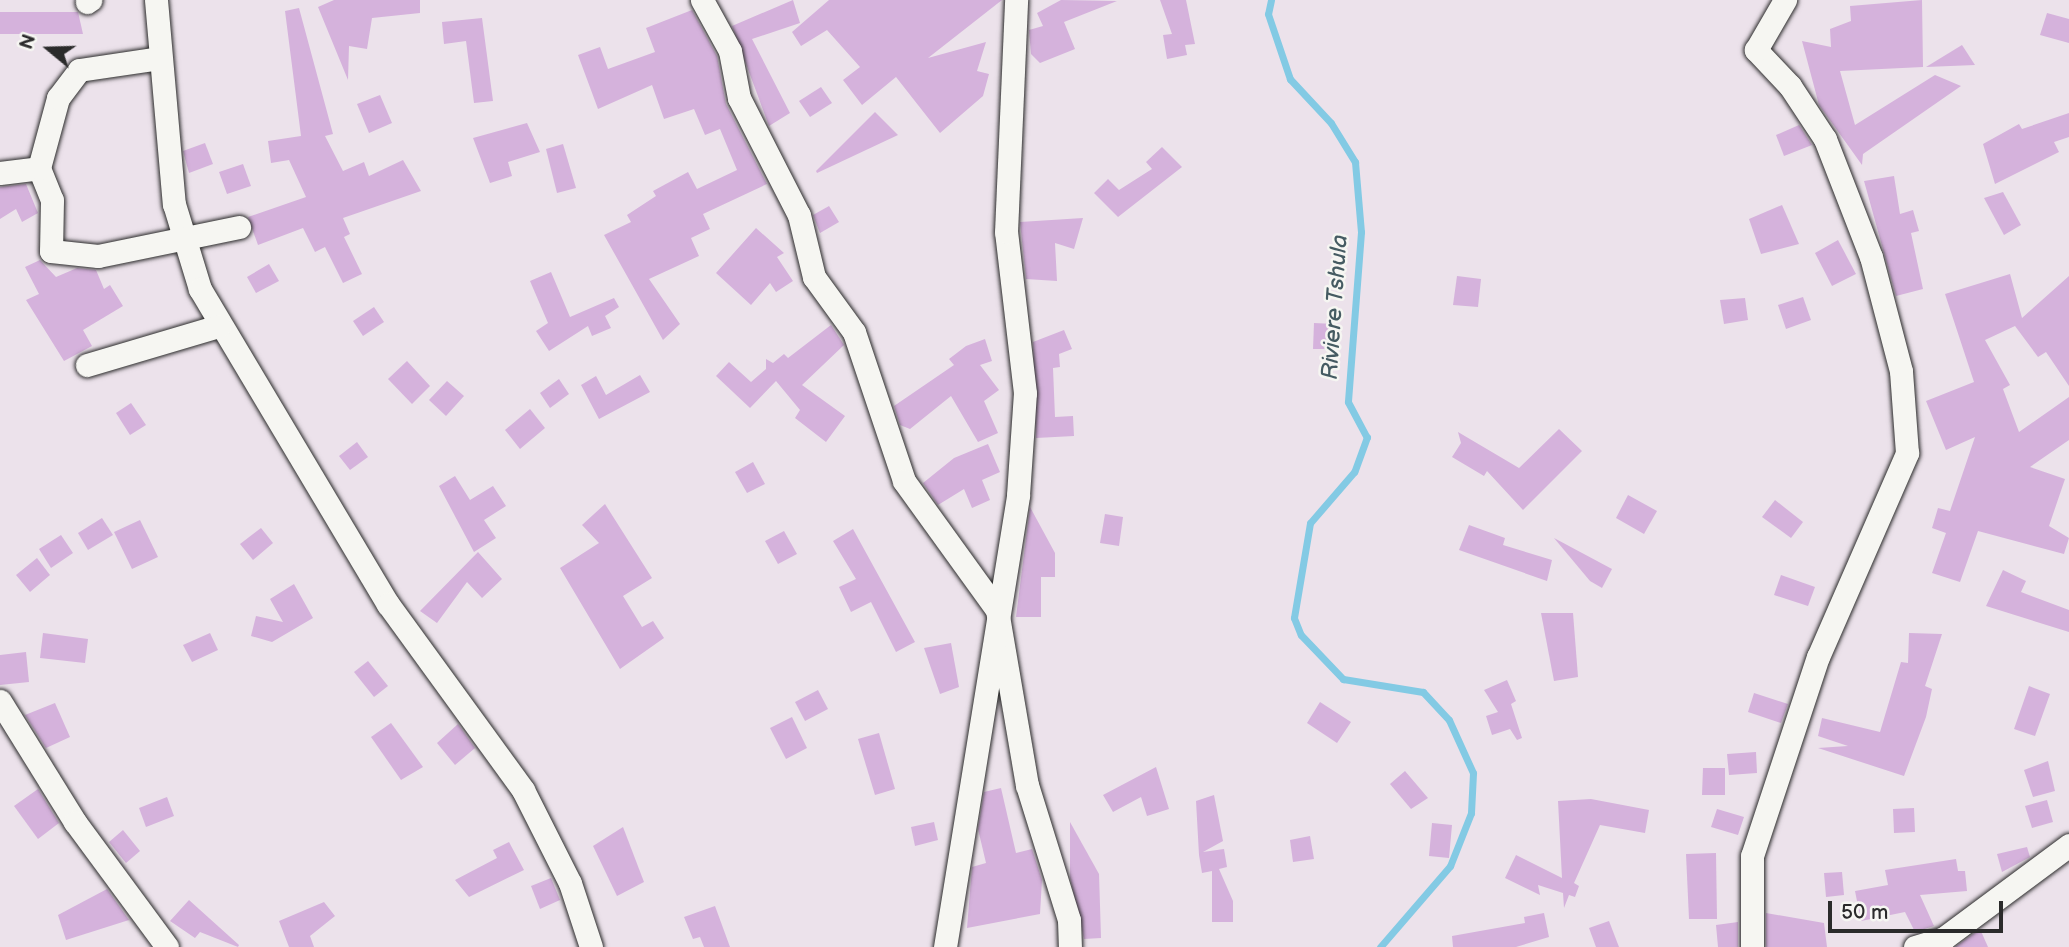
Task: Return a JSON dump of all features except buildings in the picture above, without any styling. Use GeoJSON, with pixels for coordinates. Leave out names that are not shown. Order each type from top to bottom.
{"type":"FeatureCollection","features":[{"type":"Feature","properties":{"kind":"street"},"geometry":{"type":"LineString","coordinates":[[156,0],[159,58],[174,204],[219,326],[388,604],[523,790],[570,883],[591,947]]}},
{"type":"Feature","properties":{"kind":"street"},"geometry":{"type":"LineString","coordinates":[[702,0],[730,51],[739,98],[799,215],[814,277],[854,332],[904,481],[997,610],[1027,785],[1069,920],[1070,947]]}},
{"type":"Feature","properties":{"kind":"street"},"geometry":{"type":"LineString","coordinates":[[945,947],[997,610],[1018,495],[1025,393],[1006,232],[1016,0]]}},
{"type":"Feature","properties":{"kind":"street"},"geometry":{"type":"LineString","coordinates":[[1752,947],[1752,856],[1818,657],[1907,453],[1901,371],[1871,257],[1825,139],[1790,86],[1756,50],[1785,0]]}},
{"type":"Feature","properties":{"kind":"street"},"geometry":{"type":"LineString","coordinates":[[159,58],[96,65],[67,80],[39,168],[52,200],[51,251],[98,256],[150,241],[186,242],[239,227]]}},
{"type":"Feature","properties":{"kind":"street"},"geometry":{"type":"LineString","coordinates":[[0,173],[39,168]]}},
{"type":"Feature","properties":{"kind":"street"},"geometry":{"type":"LineString","coordinates":[[87,365],[219,326]]}},
{"type":"Feature","properties":{"kind":"street"},"geometry":{"type":"LineString","coordinates":[[0,701],[75,822],[167,947]]}},
{"type":"Feature","properties":{"kind":"street"},"geometry":{"type":"LineString","coordinates":[[1915,947],[1944,938],[2069,845]]}},
{"type":"Feature","properties":{"kind":"waterway","name":"Riviere Tshula"},"geometry":{"type":"LineString","coordinates":[[1271,0],[1268,14],[1290,79],[1331,123],[1355,162],[1361,232],[1348,402],[1367,437],[1354,472],[1310,523],[1294,618],[1301,635],[1343,679],[1423,692],[1449,720],[1473,773],[1471,813],[1450,866],[1380,947]]}}]}
